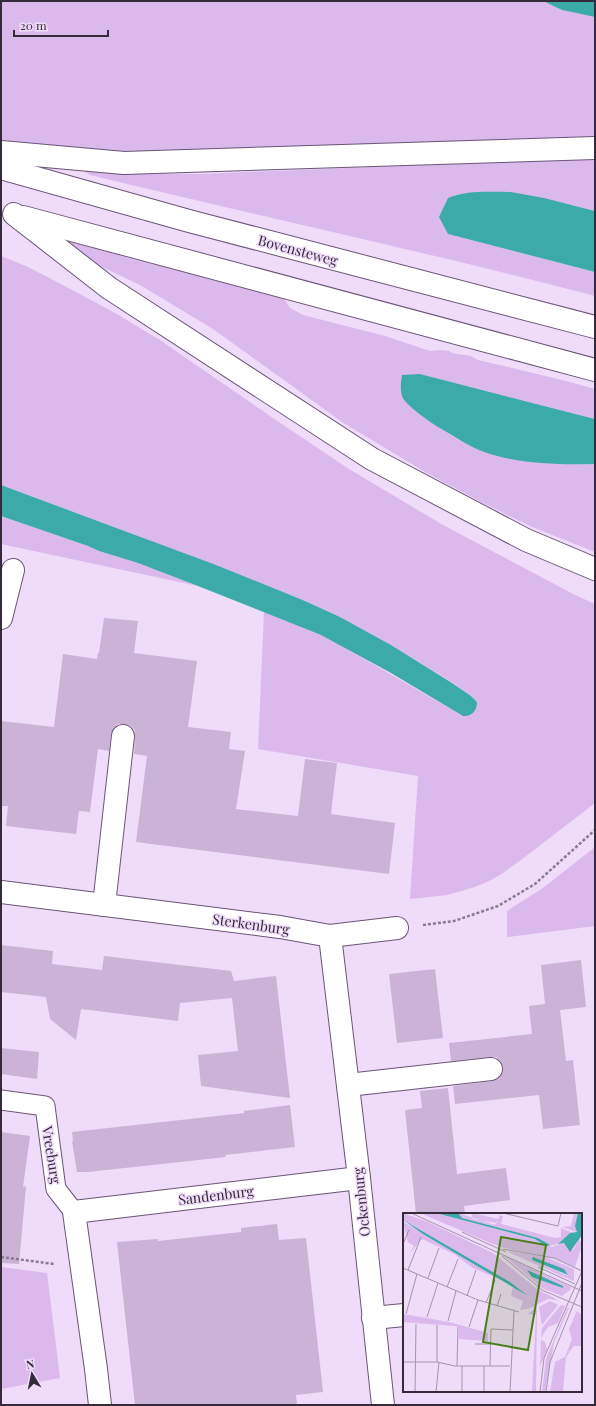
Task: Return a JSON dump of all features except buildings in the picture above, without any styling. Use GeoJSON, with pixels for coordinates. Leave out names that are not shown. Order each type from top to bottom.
{"type":"FeatureCollection","features":[{"type":"Feature","properties":{"kind":"main road"},"geometry":{"type":"LineString","coordinates":[[1,152],[124,163],[595,148]]}},
{"type":"Feature","properties":{"kind":"main road","name":"Bovensteweg"},"geometry":{"type":"LineString","coordinates":[[1,168],[197,223],[595,327]]}},
{"type":"Feature","properties":{"kind":"main road"},"geometry":{"type":"LineString","coordinates":[[7,213],[595,370]]}},
{"type":"Feature","properties":{"kind":"main road"},"geometry":{"type":"LineString","coordinates":[[7,213],[109,288],[372,459],[526,540],[595,568]]}},
{"type":"Feature","properties":{"kind":"main road"},"geometry":{"type":"LineString","coordinates":[[1,618],[13,570]]}},
{"type":"Feature","properties":{"kind":"main road"},"geometry":{"type":"LineString","coordinates":[[104,905],[123,736]]}},
{"type":"Feature","properties":{"kind":"main road","name":"Sterkenburg"},"geometry":{"type":"LineString","coordinates":[[1,892],[280,927],[330,936],[397,928]]}},
{"type":"Feature","properties":{"kind":"main road","name":"Ockenburg"},"geometry":{"type":"LineString","coordinates":[[330,936],[359,1178],[383,1405]]}},
{"type":"Feature","properties":{"kind":"main road"},"geometry":{"type":"LineString","coordinates":[[348,1085],[491,1069]]}},
{"type":"Feature","properties":{"kind":"main road","name":"Sandenburg"},"geometry":{"type":"LineString","coordinates":[[74,1212],[359,1178]]}},
{"type":"Feature","properties":{"kind":"main road","name":"Vreeburg"},"geometry":{"type":"LineString","coordinates":[[74,1212],[100,1405]]}},
{"type":"Feature","properties":{"kind":"main road"},"geometry":{"type":"LineString","coordinates":[[374,1318],[403,1315]]}},
{"type":"Feature","properties":{"kind":"lane","name":"Vreeburg"},"geometry":{"type":"LineString","coordinates":[[1,1100],[45,1106],[56,1188],[74,1212]]}},
{"type":"Feature","properties":{"kind":"path"},"geometry":{"type":"LineString","coordinates":[[397,928],[454,921],[498,906],[535,884],[595,830]]}},
{"type":"Feature","properties":{"kind":"path"},"geometry":{"type":"LineString","coordinates":[[1,1257],[81,1267]]}},
{"type":"Feature","properties":{"kind":"shaded area"},"geometry":{"type":"Polygon","coordinates":[[[1,1],[543,1],[562,10],[595,17],[595,141],[174,153],[99,152],[1,141],[1,1]]]}},
{"type":"Feature","properties":{"kind":"shaded area"},"geometry":{"type":"Polygon","coordinates":[[[543,1],[595,1],[595,17],[562,10],[543,1]]]}},
{"type":"Feature","properties":{"kind":"shaded area"},"geometry":{"type":"Polygon","coordinates":[[[595,158],[595,211],[508,193],[491,192],[455,195],[448,234],[595,272],[595,296],[469,264],[90,175],[84,171],[85,169],[158,174],[200,174],[595,158]]]}},
{"type":"Feature","properties":{"kind":"shaded area"},"geometry":{"type":"Polygon","coordinates":[[[479,192],[511,192],[544,198],[595,211],[595,272],[448,234],[439,217],[448,198],[455,195],[479,192]]]}},
{"type":"Feature","properties":{"kind":"shaded area"},"geometry":{"type":"Polygon","coordinates":[[[67,240],[135,260],[201,274],[283,297],[290,308],[303,315],[385,336],[430,351],[441,350],[471,356],[478,360],[595,389],[595,419],[420,374],[420,414],[468,445],[488,453],[527,461],[595,464],[595,552],[530,526],[425,472],[342,422],[213,329],[140,285],[73,253],[65,243],[67,240]]]}},
{"type":"Feature","properties":{"kind":"shaded area"},"geometry":{"type":"Polygon","coordinates":[[[1,256],[28,267],[59,283],[115,313],[160,340],[349,469],[443,525],[575,595],[595,604],[595,803],[521,860],[487,882],[447,895],[410,899],[418,776],[258,749],[264,612],[321,635],[463,716],[477,702],[453,683],[391,645],[340,617],[305,601],[128,532],[1,485],[1,256]]]}},
{"type":"Feature","properties":{"kind":"shaded area"},"geometry":{"type":"Polygon","coordinates":[[[420,374],[595,419],[595,464],[526,462],[500,457],[480,451],[468,445],[429,421],[407,404],[402,396],[402,375],[420,374]]]}},
{"type":"Feature","properties":{"kind":"shaded area"},"geometry":{"type":"Polygon","coordinates":[[[1,485],[216,565],[305,601],[340,617],[391,645],[471,696],[477,702],[475,711],[469,716],[463,716],[391,673],[321,635],[138,563],[99,551],[1,516],[1,485]]]}},
{"type":"Feature","properties":{"kind":"shaded area"},"geometry":{"type":"Polygon","coordinates":[[[1,516],[99,551],[138,563],[198,586],[1,544],[1,516]]]}},
{"type":"Feature","properties":{"kind":"shaded area"},"geometry":{"type":"Polygon","coordinates":[[[595,847],[595,926],[507,937],[507,911],[543,888],[595,847]]]}},
{"type":"Feature","properties":{"kind":"shaded area"},"geometry":{"type":"Polygon","coordinates":[[[1,1267],[47,1273],[60,1378],[1,1389],[1,1267]]]}}]}
